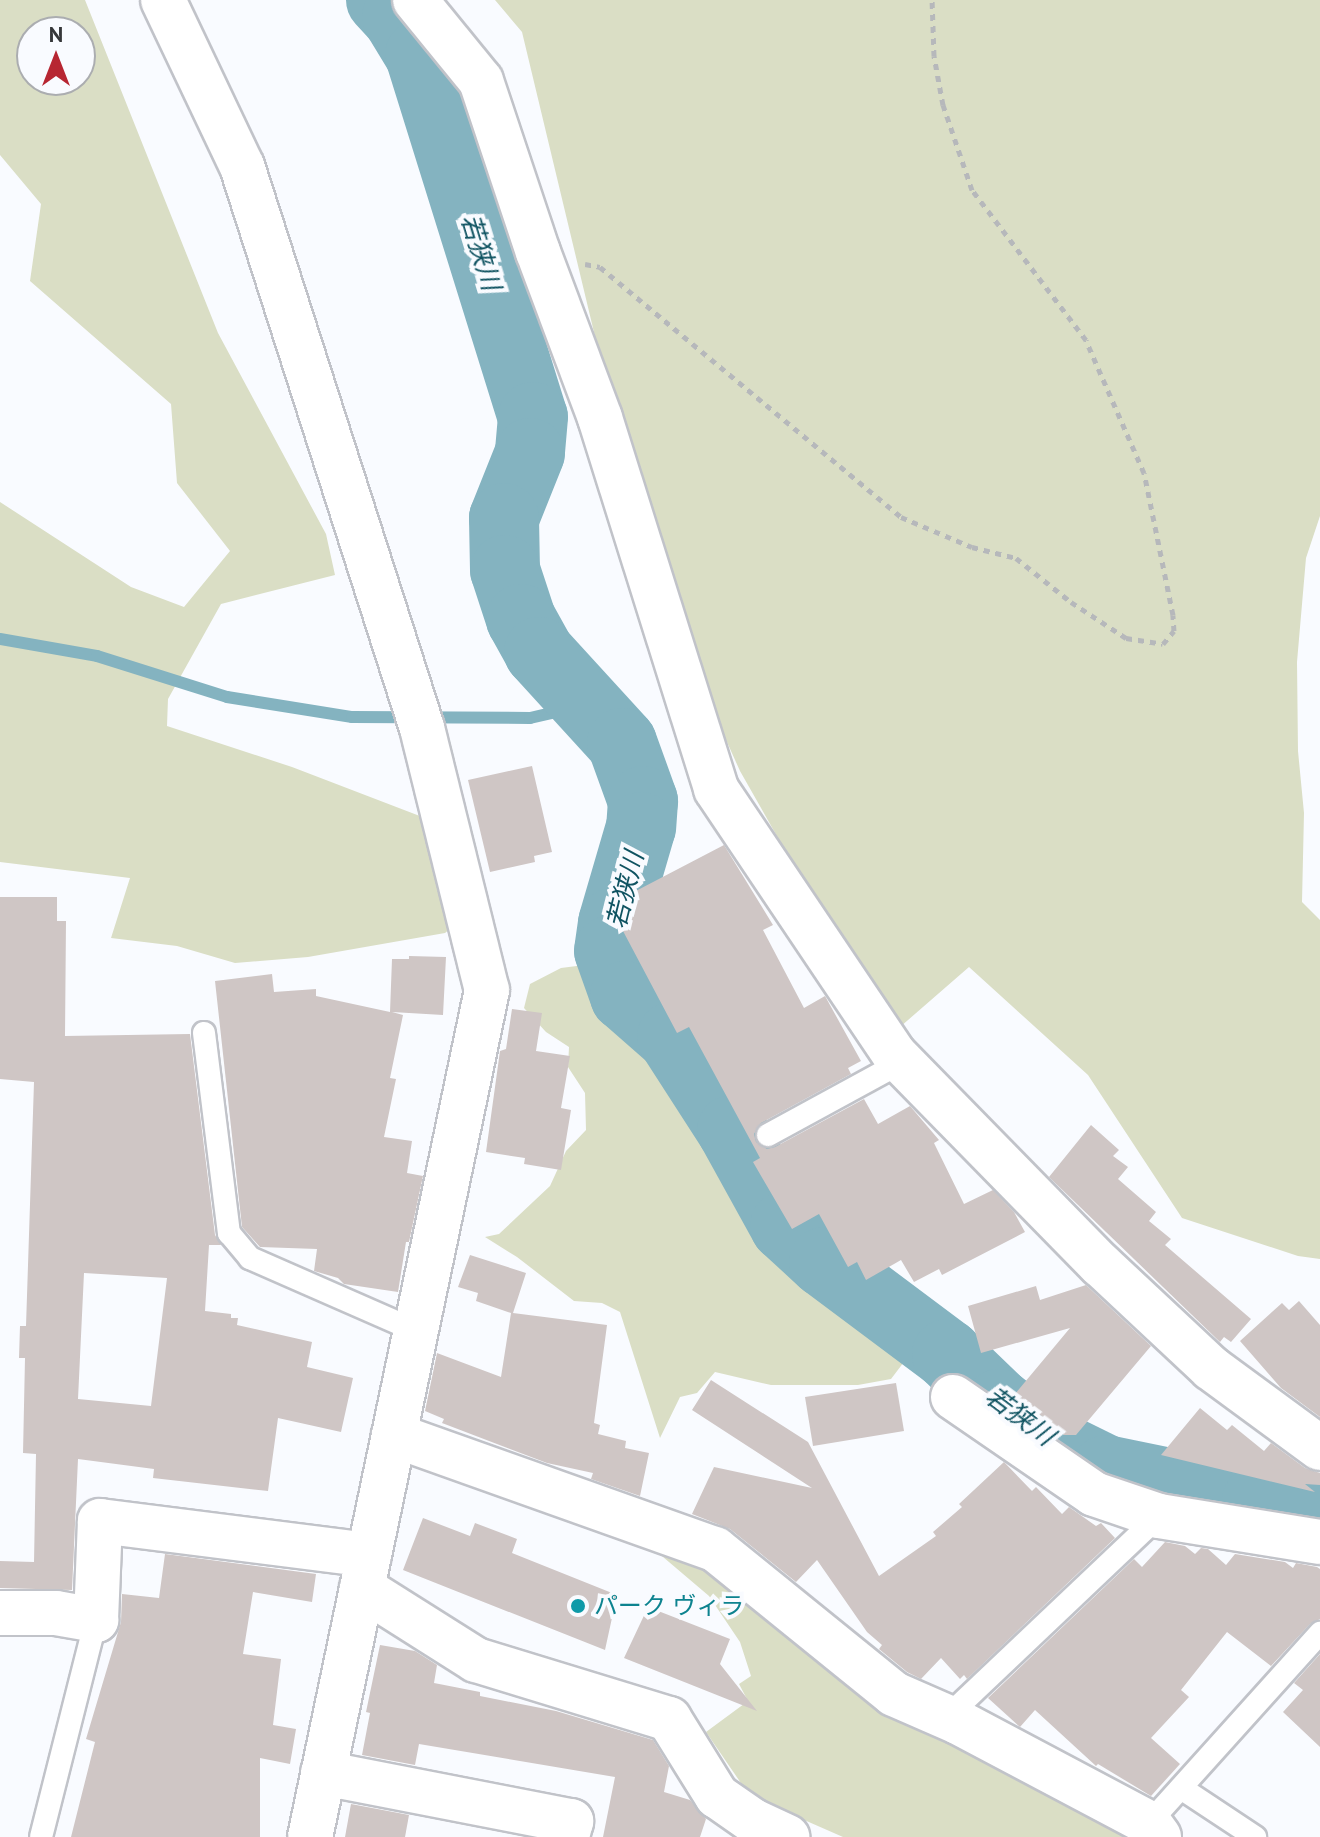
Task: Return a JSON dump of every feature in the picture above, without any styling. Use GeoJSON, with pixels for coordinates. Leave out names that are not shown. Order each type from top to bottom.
{"type":"FeatureCollection","features":[{"type":"Feature","properties":{"kind":"street"},"geometry":{"type":"LineString","coordinates":[[163,0],[242,166],[422,728],[487,990],[310,1837]]}},
{"type":"Feature","properties":{"kind":"street"},"geometry":{"type":"LineString","coordinates":[[415,0],[481,81],[538,252],[600,418],[716,789],[902,1062],[1101,1265],[1211,1368],[1320,1448]]}},
{"type":"Feature","properties":{"kind":"street"},"geometry":{"type":"LineString","coordinates":[[953,1397],[1094,1494],[1159,1516],[1320,1542]]}},
{"type":"Feature","properties":{"kind":"street"},"geometry":{"type":"LineString","coordinates":[[394,1435],[715,1549],[894,1694],[947,1717],[1154,1830]]}},
{"type":"Feature","properties":{"kind":"street"},"geometry":{"type":"LineString","coordinates":[[0,1613],[56,1613],[96,1620],[100,1521],[366,1572],[476,1660],[669,1719],[717,1796],[753,1821],[787,1837]]}},
{"type":"Feature","properties":{"kind":"street"},"geometry":{"type":"LineString","coordinates":[[323,1773],[571,1821],[567,1837]]}},
{"type":"Feature","properties":{"kind":"lane"},"geometry":{"type":"LineString","coordinates":[[204,1033],[229,1233],[250,1258],[416,1331]]}},
{"type":"Feature","properties":{"kind":"lane"},"geometry":{"type":"LineString","coordinates":[[768,1135],[902,1062]]}},
{"type":"Feature","properties":{"kind":"lane"},"geometry":{"type":"LineString","coordinates":[[947,1717],[1159,1516]]}},
{"type":"Feature","properties":{"kind":"lane"},"geometry":{"type":"LineString","coordinates":[[41,1837],[96,1620]]}},
{"type":"Feature","properties":{"kind":"lane"},"geometry":{"type":"LineString","coordinates":[[1154,1830],[1181,1788],[1320,1633]]}},
{"type":"Feature","properties":{"kind":"lane"},"geometry":{"type":"LineString","coordinates":[[1181,1788],[1255,1837]]}},
{"type":"Feature","properties":{"kind":"path"},"geometry":{"type":"LineString","coordinates":[[538,252],[600,267],[901,517],[972,547],[1016,558],[1071,602],[1126,638],[1163,644],[1174,631],[1173,615],[1144,473],[1086,340],[972,190],[943,105],[934,56],[932,0]]}},
{"type":"Feature","properties":{"kind":"green space"},"geometry":{"type":"Polygon","coordinates":[[[0,0],[85,0],[91,16],[16,16],[16,96],[96,96],[96,28],[218,333],[326,534],[335,575],[221,604],[168,699],[167,726],[292,767],[425,818],[463,918],[445,933],[308,957],[235,963],[177,946],[111,938],[130,878],[0,862],[0,502],[131,587],[184,607],[230,551],[177,483],[171,404],[30,281],[41,204],[0,155],[0,0]]]}},
{"type":"Feature","properties":{"kind":"green space"},"geometry":{"type":"Polygon","coordinates":[[[495,0],[1320,0],[1320,516],[1306,558],[1297,662],[1298,751],[1304,813],[1302,902],[1320,920],[1320,1259],[1298,1256],[1182,1218],[1088,1075],[969,967],[900,1027],[821,914],[740,771],[700,682],[604,374],[522,32],[495,0]]]}},
{"type":"Feature","properties":{"kind":"green space"},"geometry":{"type":"Polygon","coordinates":[[[600,963],[605,979],[631,1012],[663,1040],[716,1126],[755,1138],[777,1203],[820,1263],[901,1335],[907,1358],[891,1379],[858,1385],[771,1385],[715,1372],[697,1393],[680,1397],[660,1438],[620,1312],[602,1303],[574,1301],[517,1257],[485,1237],[499,1234],[550,1186],[566,1151],[586,1130],[585,1093],[568,1067],[569,1047],[546,1032],[524,1008],[530,984],[561,968],[600,963]]]}},
{"type":"Feature","properties":{"kind":"green space"},"geometry":{"type":"Polygon","coordinates":[[[656,1551],[673,1551],[725,1581],[923,1729],[1138,1837],[843,1837],[761,1801],[745,1789],[706,1732],[748,1701],[739,1684],[751,1676],[740,1642],[709,1596],[656,1551]]]}},
{"type":"Feature","properties":{"kind":"building"},"geometry":{"type":"Polygon","coordinates":[[[532,766],[552,852],[534,856],[535,862],[490,872],[468,780],[532,766]]]}},
{"type":"Feature","properties":{"kind":"building"},"geometry":{"type":"Polygon","coordinates":[[[724,845],[773,925],[763,930],[804,1008],[825,996],[861,1061],[848,1068],[851,1074],[761,1123],[754,1134],[756,1142],[767,1149],[775,1147],[864,1099],[878,1124],[910,1106],[939,1140],[934,1143],[964,1204],[993,1190],[1014,1212],[1025,1232],[942,1275],[939,1269],[914,1282],[901,1260],[866,1280],[857,1262],[848,1267],[819,1214],[792,1229],[753,1162],[760,1158],[689,1027],[677,1033],[623,931],[626,929],[620,919],[626,916],[622,907],[636,900],[632,893],[724,845]]]}},
{"type":"Feature","properties":{"kind":"building"},"geometry":{"type":"Polygon","coordinates":[[[0,897],[57,897],[57,921],[66,921],[65,1036],[190,1034],[215,1235],[221,1245],[209,1245],[205,1311],[231,1314],[231,1318],[238,1318],[237,1325],[312,1342],[307,1367],[353,1378],[341,1432],[278,1418],[268,1491],[153,1478],[154,1469],[78,1459],[72,1590],[0,1588],[0,1561],[34,1562],[36,1454],[23,1453],[25,1358],[19,1358],[20,1326],[26,1326],[34,1082],[0,1079],[0,897]],[[84,1273],[78,1399],[151,1406],[167,1278],[84,1273]]]}},
{"type":"Feature","properties":{"kind":"building"},"geometry":{"type":"Polygon","coordinates":[[[409,956],[446,957],[443,1015],[392,1012],[403,1015],[390,1078],[396,1079],[384,1137],[412,1141],[407,1173],[423,1176],[409,1242],[406,1242],[398,1292],[344,1284],[338,1278],[314,1271],[317,1249],[260,1247],[242,1227],[215,981],[272,974],[274,992],[316,989],[316,996],[390,1012],[392,959],[409,959],[409,956]]]}},
{"type":"Feature","properties":{"kind":"building"},"geometry":{"type":"Polygon","coordinates":[[[512,1009],[542,1013],[536,1051],[570,1056],[561,1108],[571,1110],[561,1170],[524,1164],[525,1158],[486,1152],[500,1051],[506,1049],[512,1009]]]}},
{"type":"Feature","properties":{"kind":"building"},"geometry":{"type":"Polygon","coordinates":[[[1091,1125],[1119,1150],[1113,1156],[1128,1167],[1118,1179],[1156,1212],[1149,1221],[1171,1239],[1165,1245],[1251,1319],[1231,1342],[1224,1337],[1220,1342],[1049,1177],[1091,1125]]]}},
{"type":"Feature","properties":{"kind":"building"},"geometry":{"type":"Polygon","coordinates":[[[470,1255],[526,1273],[513,1313],[607,1325],[594,1423],[600,1425],[598,1434],[626,1441],[625,1448],[649,1453],[640,1496],[591,1479],[593,1473],[547,1463],[442,1423],[444,1419],[425,1411],[437,1353],[501,1377],[511,1313],[476,1301],[478,1293],[458,1287],[470,1255]]]}},
{"type":"Feature","properties":{"kind":"building"},"geometry":{"type":"Polygon","coordinates":[[[1086,1285],[1151,1346],[1076,1435],[1064,1435],[1015,1394],[1070,1328],[981,1353],[968,1306],[1036,1286],[1040,1300],[1086,1285]]]}},
{"type":"Feature","properties":{"kind":"building"},"geometry":{"type":"Polygon","coordinates":[[[1299,1301],[1320,1325],[1320,1417],[1281,1388],[1240,1341],[1282,1303],[1289,1310],[1299,1301]]]}},
{"type":"Feature","properties":{"kind":"building"},"geometry":{"type":"Polygon","coordinates":[[[711,1380],[808,1442],[879,1576],[936,1536],[933,1532],[962,1507],[959,1504],[1004,1462],[1032,1491],[1036,1487],[1062,1514],[1069,1507],[1096,1526],[1101,1523],[1115,1538],[967,1679],[964,1675],[960,1679],[941,1658],[921,1679],[907,1672],[879,1649],[882,1645],[867,1632],[817,1560],[796,1582],[730,1529],[692,1514],[714,1467],[812,1488],[692,1410],[711,1380]]]}},
{"type":"Feature","properties":{"kind":"building"},"geometry":{"type":"Polygon","coordinates":[[[896,1383],[904,1431],[813,1446],[805,1397],[896,1383]]]}},
{"type":"Feature","properties":{"kind":"building"},"geometry":{"type":"Polygon","coordinates":[[[1200,1408],[1227,1430],[1232,1425],[1264,1451],[1271,1443],[1305,1468],[1320,1473],[1320,1485],[1305,1484],[1315,1492],[1161,1455],[1200,1408]]]}},
{"type":"Feature","properties":{"kind":"building","name":"パーク ヴィラ"},"geometry":{"type":"Polygon","coordinates":[[[423,1518],[470,1536],[475,1523],[517,1539],[512,1553],[617,1595],[605,1650],[403,1570],[423,1518]]]}},
{"type":"Feature","properties":{"kind":"building"},"geometry":{"type":"Polygon","coordinates":[[[1165,1542],[1185,1546],[1195,1554],[1201,1548],[1208,1549],[1226,1565],[1235,1554],[1285,1562],[1293,1568],[1296,1563],[1317,1567],[1320,1569],[1320,1619],[1310,1624],[1271,1666],[1227,1632],[1181,1690],[1189,1697],[1151,1738],[1180,1764],[1151,1796],[1098,1764],[1096,1766],[1035,1710],[1020,1727],[988,1698],[1134,1559],[1142,1567],[1165,1542]]]}},
{"type":"Feature","properties":{"kind":"building"},"geometry":{"type":"Polygon","coordinates":[[[165,1554],[316,1574],[312,1602],[253,1592],[243,1654],[281,1659],[273,1725],[296,1729],[290,1764],[260,1758],[260,1837],[71,1837],[95,1742],[86,1739],[121,1622],[122,1594],[159,1598],[165,1554]]]}},
{"type":"Feature","properties":{"kind":"building"},"geometry":{"type":"Polygon","coordinates":[[[648,1607],[730,1639],[720,1664],[757,1711],[624,1658],[648,1607]]]}},
{"type":"Feature","properties":{"kind":"building"},"geometry":{"type":"Polygon","coordinates":[[[380,1645],[415,1651],[437,1665],[434,1683],[556,1711],[653,1740],[669,1766],[664,1792],[690,1800],[706,1819],[700,1837],[603,1837],[615,1777],[419,1744],[415,1765],[362,1755],[370,1713],[366,1712],[380,1645]]]}},
{"type":"Feature","properties":{"kind":"building"},"geometry":{"type":"Polygon","coordinates":[[[1320,1654],[1320,1747],[1283,1712],[1303,1690],[1294,1683],[1320,1654]]]}},
{"type":"Feature","properties":{"kind":"building"},"geometry":{"type":"Polygon","coordinates":[[[351,1804],[409,1815],[405,1837],[345,1837],[351,1804]]]}},
{"type":"Feature","properties":{"kind":"waterway","name":"若狭川"},"geometry":{"type":"LineString","coordinates":[[381,0],[397,17],[420,55],[533,417],[530,453],[504,518],[505,570],[521,619],[539,652],[622,743],[643,801],[641,827],[613,923],[609,951],[625,996],[672,1037],[732,1130],[785,1226],[824,1262],[947,1354],[999,1404],[1049,1442],[1106,1470],[1257,1501],[1320,1519]]}},
{"type":"Feature","properties":{"kind":"waterway"},"geometry":{"type":"LineString","coordinates":[[0,639],[97,656],[227,697],[352,717],[530,718],[565,710],[581,696]]}},
{"type":"Feature","properties":{"kind":"place","name":"パーク ヴィラ"},"geometry":{"type":"Point","coordinates":[578,1606]}}]}
